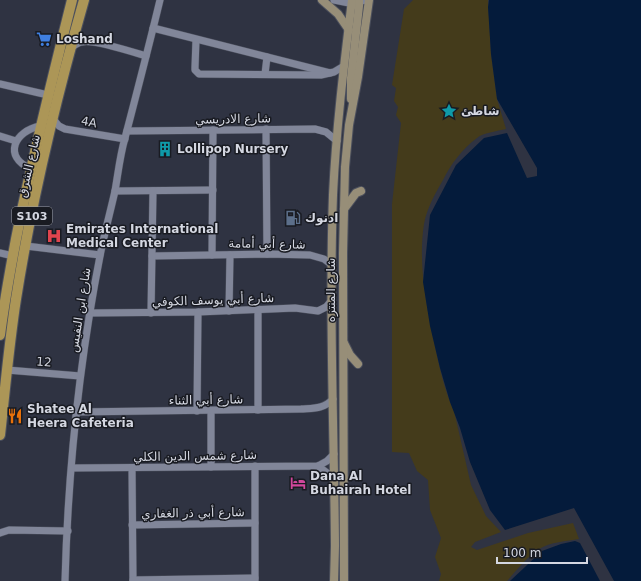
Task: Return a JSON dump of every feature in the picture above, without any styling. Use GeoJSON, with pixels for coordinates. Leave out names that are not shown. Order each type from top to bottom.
{"type":"FeatureCollection","features":[{"type":"Feature","properties":{"kind":"main road","name":"شارع الشرق"},"geometry":{"type":"LineString","coordinates":[[0,335],[13,256],[40,126],[72,0]]}},
{"type":"Feature","properties":{"kind":"main road","name":"شارع الشرق"},"geometry":{"type":"LineString","coordinates":[[0,435],[16,299],[34,200],[53,119],[84,0]]}},
{"type":"Feature","properties":{"kind":"main road"},"geometry":{"type":"LineString","coordinates":[[322,0],[338,14],[349,30]]}},
{"type":"Feature","properties":{"kind":"main road","name":"شارع المنتزه"},"geometry":{"type":"LineString","coordinates":[[344,581],[343,342],[345,167],[352,108],[369,0]]}},
{"type":"Feature","properties":{"kind":"main road"},"geometry":{"type":"LineString","coordinates":[[352,108],[351,78],[358,1]]}},
{"type":"Feature","properties":{"kind":"main road","name":"شارع المنتزه"},"geometry":{"type":"LineString","coordinates":[[334,581],[335,546],[332,300],[333,196],[344,66],[349,30],[358,1]]}},
{"type":"Feature","properties":{"kind":"main road"},"geometry":{"type":"LineString","coordinates":[[344,210],[356,193],[361,191]]}},
{"type":"Feature","properties":{"kind":"main road"},"geometry":{"type":"LineString","coordinates":[[343,342],[350,355],[358,364]]}},
{"type":"Feature","properties":{"kind":"main road"},"geometry":{"type":"LineString","coordinates":[[335,546],[338,553],[339,564],[342,566],[344,564]]}},
{"type":"Feature","properties":{"kind":"street","name":"شارع ابن النفيس"},"geometry":{"type":"LineString","coordinates":[[65,581],[72,468],[80,376],[90,313],[100,256],[125,139],[160,0]]}},
{"type":"Feature","properties":{"kind":"street"},"geometry":{"type":"LineString","coordinates":[[334,0],[358,1]]}},
{"type":"Feature","properties":{"kind":"street"},"geometry":{"type":"LineString","coordinates":[[153,28],[330,73]]}},
{"type":"Feature","properties":{"kind":"street"},"geometry":{"type":"LineString","coordinates":[[196,40],[195,67],[199,74],[320,75],[330,73],[344,66]]}},
{"type":"Feature","properties":{"kind":"street"},"geometry":{"type":"LineString","coordinates":[[71,48],[86,41],[146,56]]}},
{"type":"Feature","properties":{"kind":"street"},"geometry":{"type":"LineString","coordinates":[[265,74],[268,57]]}},
{"type":"Feature","properties":{"kind":"street"},"geometry":{"type":"LineString","coordinates":[[0,84],[48,95]]}},
{"type":"Feature","properties":{"kind":"street","name":"4A"},"geometry":{"type":"LineString","coordinates":[[53,119],[59,126],[66,129],[125,139]]}},
{"type":"Feature","properties":{"kind":"street"},"geometry":{"type":"LineString","coordinates":[[31,169],[25,167],[17,159],[14,147],[16,140],[25,131],[40,126]]}},
{"type":"Feature","properties":{"kind":"street"},"geometry":{"type":"LineString","coordinates":[[266,129],[267,254]]}},
{"type":"Feature","properties":{"kind":"street","name":"شارع الادريسي"},"geometry":{"type":"LineString","coordinates":[[127,131],[315,129],[326,132],[337,141]]}},
{"type":"Feature","properties":{"kind":"street"},"geometry":{"type":"LineString","coordinates":[[212,255],[213,130]]}},
{"type":"Feature","properties":{"kind":"street"},"geometry":{"type":"LineString","coordinates":[[0,136],[16,140]]}},
{"type":"Feature","properties":{"kind":"street"},"geometry":{"type":"LineString","coordinates":[[115,191],[213,190]]}},
{"type":"Feature","properties":{"kind":"street"},"geometry":{"type":"LineString","coordinates":[[151,313],[153,191]]}},
{"type":"Feature","properties":{"kind":"street"},"geometry":{"type":"LineString","coordinates":[[26,246],[100,256]]}},
{"type":"Feature","properties":{"kind":"street"},"geometry":{"type":"LineString","coordinates":[[0,253],[13,256]]}},
{"type":"Feature","properties":{"kind":"street","name":"شارع أبي أمامة"},"geometry":{"type":"LineString","coordinates":[[152,256],[267,254],[315,256],[324,259],[332,265]]}},
{"type":"Feature","properties":{"kind":"street"},"geometry":{"type":"LineString","coordinates":[[229,311],[230,255]]}},
{"type":"Feature","properties":{"kind":"street","name":"شارع أبي يوسف الكوفي"},"geometry":{"type":"LineString","coordinates":[[90,313],[198,312],[295,308],[314,311],[322,310],[332,300]]}},
{"type":"Feature","properties":{"kind":"street"},"geometry":{"type":"LineString","coordinates":[[258,309],[258,410]]}},
{"type":"Feature","properties":{"kind":"street"},"geometry":{"type":"LineString","coordinates":[[197,411],[198,312]]}},
{"type":"Feature","properties":{"kind":"street","name":"12"},"geometry":{"type":"LineString","coordinates":[[7,370],[80,376]]}},
{"type":"Feature","properties":{"kind":"street","name":"شارع أبي الثناء"},"geometry":{"type":"LineString","coordinates":[[77,412],[211,411],[315,408],[325,406],[333,399]]}},
{"type":"Feature","properties":{"kind":"street"},"geometry":{"type":"LineString","coordinates":[[211,411],[212,467]]}},
{"type":"Feature","properties":{"kind":"street"},"geometry":{"type":"LineString","coordinates":[[334,454],[327,461],[318,466],[334,478]]}},
{"type":"Feature","properties":{"kind":"street"},"geometry":{"type":"LineString","coordinates":[[132,468],[133,580],[255,580],[255,466]]}},
{"type":"Feature","properties":{"kind":"street","name":"شارع شمس الدين الكلي"},"geometry":{"type":"LineString","coordinates":[[72,468],[318,466]]}},
{"type":"Feature","properties":{"kind":"street","name":"شارع أبي ذر الغفاري"},"geometry":{"type":"LineString","coordinates":[[132,525],[255,523]]}},
{"type":"Feature","properties":{"kind":"street"},"geometry":{"type":"LineString","coordinates":[[0,533],[9,530],[68,531]]}},
{"type":"Feature","properties":{"kind":"sand"},"geometry":{"type":"Polygon","coordinates":[[[413,0],[488,0],[491,54],[497,99],[506,129],[479,136],[457,157],[446,174],[429,207],[425,218],[422,238],[422,268],[431,328],[442,377],[447,395],[454,411],[471,485],[486,516],[501,532],[475,542],[471,547],[477,550],[528,533],[573,523],[579,539],[553,543],[539,549],[526,560],[507,581],[439,581],[441,574],[435,557],[441,538],[430,510],[428,480],[417,471],[409,453],[392,452],[392,204],[401,123],[396,115],[398,107],[394,101],[396,88],[392,85],[404,9],[413,0]]]}},
{"type":"Feature","properties":{"kind":"water"},"geometry":{"type":"Polygon","coordinates":[[[489,0],[641,0],[641,581],[614,581],[574,508],[505,530],[490,510],[470,462],[440,368],[430,326],[423,282],[430,215],[456,165],[484,138],[507,133],[527,178],[537,176],[537,168],[497,99],[491,54],[488,7],[489,0]]]}},
{"type":"Feature","properties":{"kind":"water"},"geometry":{"type":"Polygon","coordinates":[[[575,541],[580,543],[600,581],[510,581],[542,551],[575,541]]]}},
{"type":"Feature","properties":{"kind":"place","name":"Loshand"},"geometry":{"type":"Point","coordinates":[44,39]}},
{"type":"Feature","properties":{"kind":"place","name":"شاطئ"},"geometry":{"type":"Point","coordinates":[449,111]}},
{"type":"Feature","properties":{"kind":"place","name":"Lollipop Nursery"},"geometry":{"type":"Point","coordinates":[165,149]}},
{"type":"Feature","properties":{"kind":"place","name":"ادنوك"},"geometry":{"type":"Point","coordinates":[293,218]}},
{"type":"Feature","properties":{"kind":"place","name":"Emirates International Medical Center"},"geometry":{"type":"Point","coordinates":[54,236]}},
{"type":"Feature","properties":{"kind":"place","name":"Shatee Al Heera Cafeteria"},"geometry":{"type":"Point","coordinates":[15,416]}},
{"type":"Feature","properties":{"kind":"place","name":"Dana Al Buhairah Hotel"},"geometry":{"type":"Point","coordinates":[298,483]}}]}
